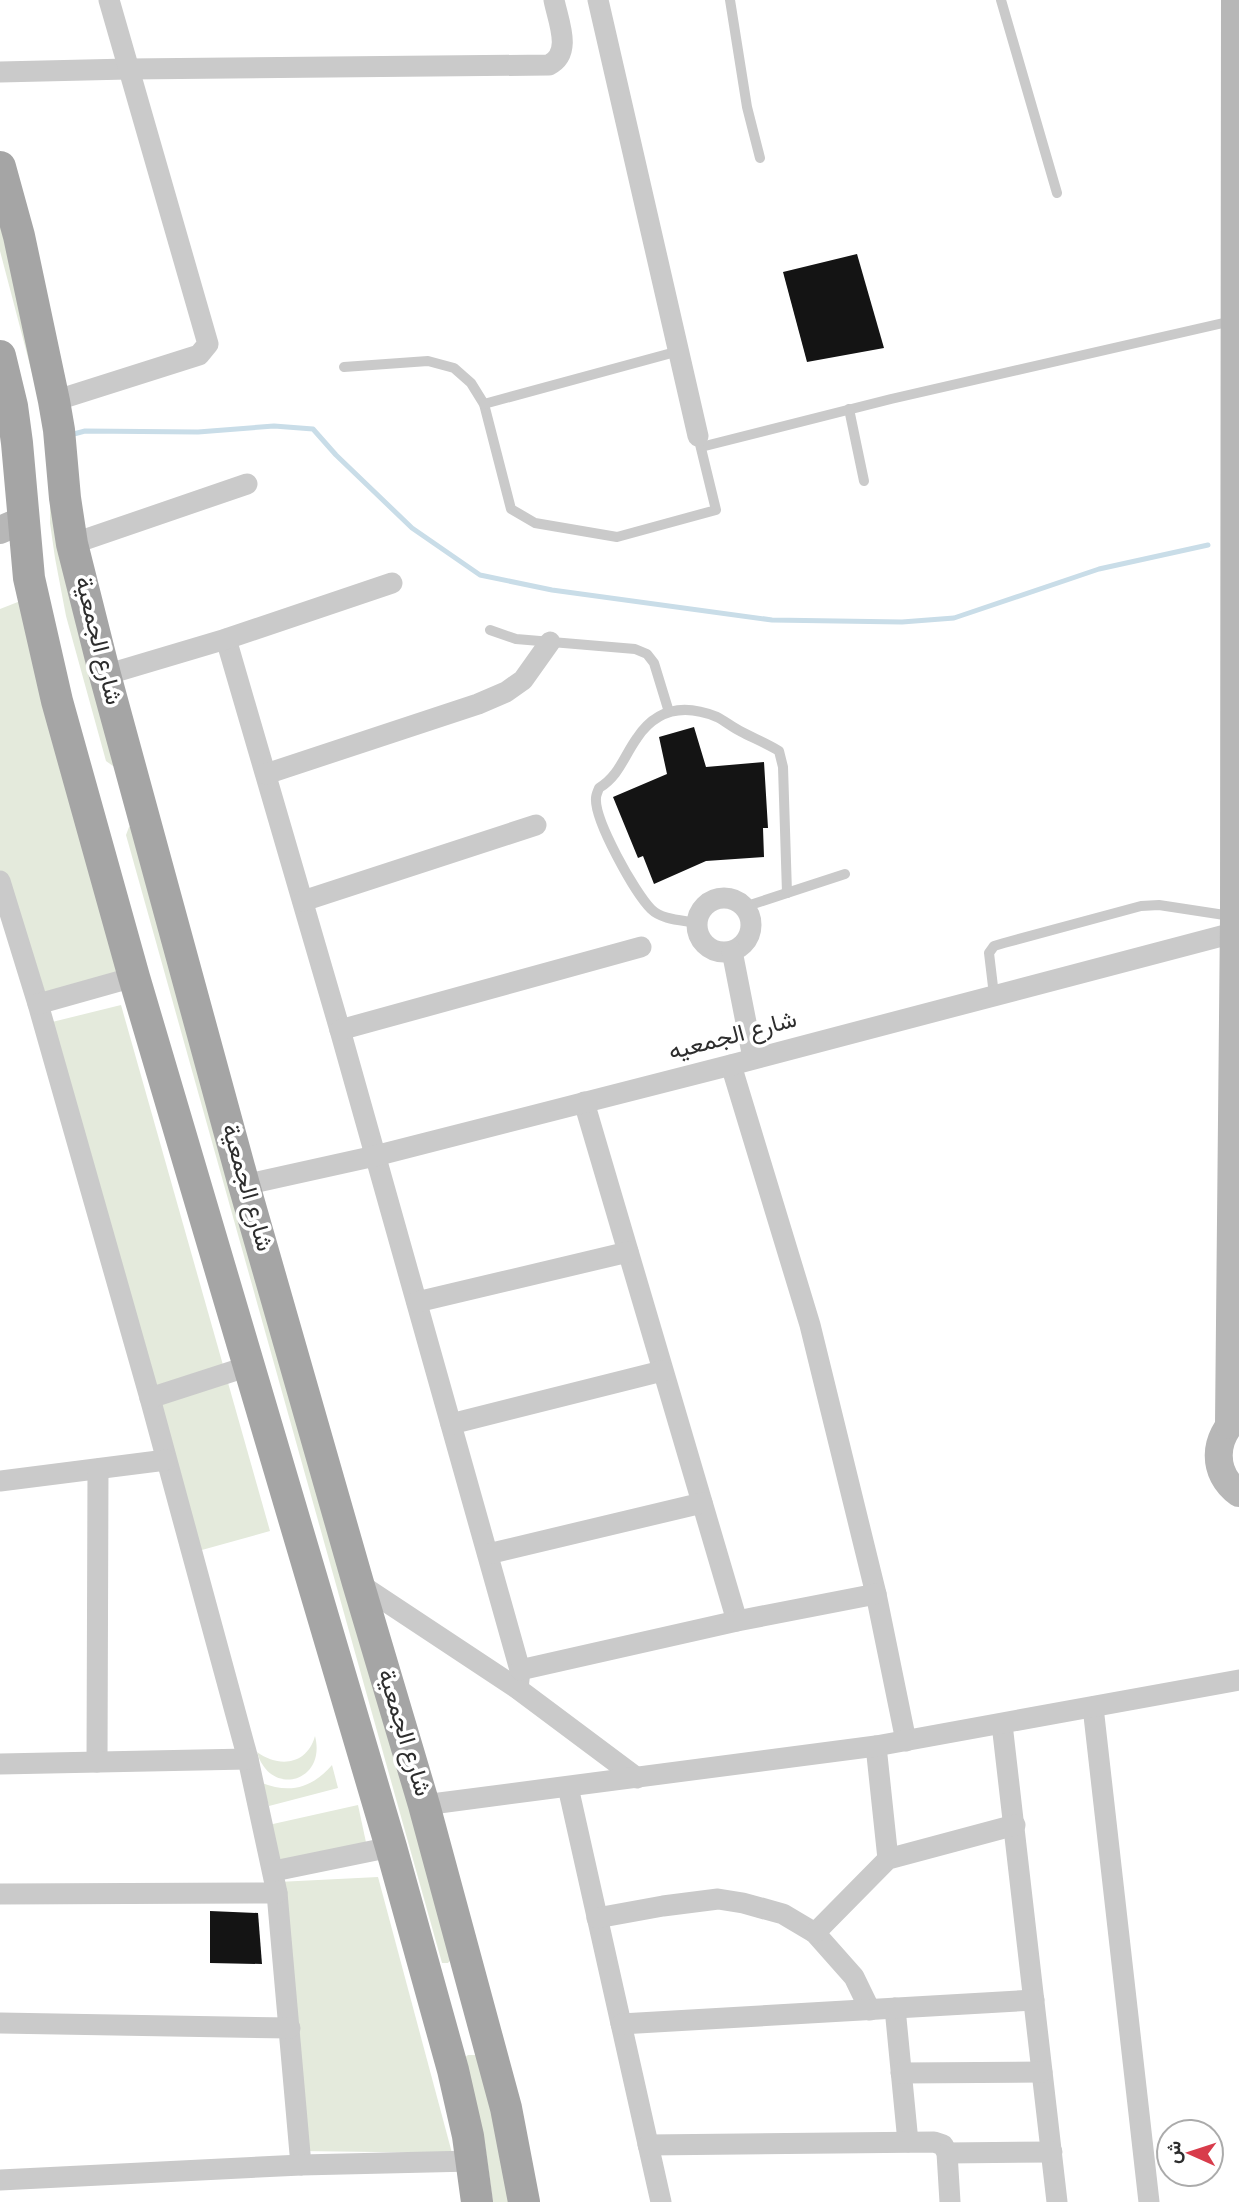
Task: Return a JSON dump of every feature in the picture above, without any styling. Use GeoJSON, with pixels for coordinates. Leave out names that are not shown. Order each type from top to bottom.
{"type":"FeatureCollection","features":[{"type":"Feature","properties":{"kind":"main road"},"geometry":{"type":"LineString","coordinates":[[1235,0],[1234,1420],[1219,1446],[1218,1457],[1225,1479],[1239,1493]]}},
{"type":"Feature","properties":{"kind":"main road","name":"شارع الجمعية"},"geometry":{"type":"LineString","coordinates":[[0,167],[19,236],[54,401],[72,544],[105,675],[244,1185],[358,1583],[425,1805],[506,2108],[524,2202]]}},
{"type":"Feature","properties":{"kind":"main road","name":"شارع الجمعية"},"geometry":{"type":"LineString","coordinates":[[0,356],[6,408],[21,477],[11,525],[29,578],[57,701],[93,836],[448,2049],[472,2161],[477,2202]]}},
{"type":"Feature","properties":{"kind":"main road"},"geometry":{"type":"LineString","coordinates":[[76,770],[85,775],[104,777],[128,761]]}},
{"type":"Feature","properties":{"kind":"main road"},"geometry":{"type":"LineString","coordinates":[[93,836],[99,828],[115,817],[125,816],[144,821]]}},
{"type":"Feature","properties":{"kind":"main road"},"geometry":{"type":"LineString","coordinates":[[422,1964],[445,1968],[464,1957]]}},
{"type":"Feature","properties":{"kind":"main road"},"geometry":{"type":"LineString","coordinates":[[448,2049],[466,2037],[488,2040]]}},
{"type":"Feature","properties":{"kind":"street"},"geometry":{"type":"LineString","coordinates":[[54,401],[199,355],[208,344],[109,0]]}},
{"type":"Feature","properties":{"kind":"street"},"geometry":{"type":"LineString","coordinates":[[0,72],[549,65],[557,60],[563,47],[554,0]]}},
{"type":"Feature","properties":{"kind":"street"},"geometry":{"type":"LineString","coordinates":[[598,0],[699,442]]}},
{"type":"Feature","properties":{"kind":"street"},"geometry":{"type":"LineString","coordinates":[[72,544],[247,484]]}},
{"type":"Feature","properties":{"kind":"street"},"geometry":{"type":"LineString","coordinates":[[105,675],[226,639],[392,583]]}},
{"type":"Feature","properties":{"kind":"street"},"geometry":{"type":"LineString","coordinates":[[226,639],[488,1554],[519,1680]]}},
{"type":"Feature","properties":{"kind":"street"},"geometry":{"type":"LineString","coordinates":[[266,774],[478,704],[506,692],[523,680],[550,642]]}},
{"type":"Feature","properties":{"kind":"street"},"geometry":{"type":"LineString","coordinates":[[303,901],[536,825]]}},
{"type":"Feature","properties":{"kind":"street"},"geometry":{"type":"LineString","coordinates":[[0,881],[38,1004],[150,1398],[248,1759],[277,1893],[301,2165]]}},
{"type":"Feature","properties":{"kind":"street"},"geometry":{"type":"LineString","coordinates":[[725,897],[744,907],[751,920],[751,929],[743,944],[732,951],[718,952],[710,948],[699,935],[697,923],[702,909],[708,902],[725,897]]}},
{"type":"Feature","properties":{"kind":"street","name":"شارع الجمعيه"},"geometry":{"type":"LineString","coordinates":[[244,1185],[375,1156],[994,996],[1233,925]]}},
{"type":"Feature","properties":{"kind":"street"},"geometry":{"type":"LineString","coordinates":[[340,1030],[641,947]]}},
{"type":"Feature","properties":{"kind":"street"},"geometry":{"type":"LineString","coordinates":[[732,951],[753,1058]]}},
{"type":"Feature","properties":{"kind":"street"},"geometry":{"type":"LineString","coordinates":[[38,1004],[134,977]]}},
{"type":"Feature","properties":{"kind":"street"},"geometry":{"type":"LineString","coordinates":[[731,1065],[810,1325],[876,1594],[906,1741]]}},
{"type":"Feature","properties":{"kind":"street"},"geometry":{"type":"LineString","coordinates":[[584,1102],[737,1621]]}},
{"type":"Feature","properties":{"kind":"street"},"geometry":{"type":"LineString","coordinates":[[417,1302],[628,1252]]}},
{"type":"Feature","properties":{"kind":"street"},"geometry":{"type":"LineString","coordinates":[[150,1398],[249,1366]]}},
{"type":"Feature","properties":{"kind":"street"},"geometry":{"type":"LineString","coordinates":[[451,1424],[662,1371]]}},
{"type":"Feature","properties":{"kind":"street"},"geometry":{"type":"LineString","coordinates":[[0,1481],[166,1460]]}},
{"type":"Feature","properties":{"kind":"street"},"geometry":{"type":"LineString","coordinates":[[97,1762],[98,1468]]}},
{"type":"Feature","properties":{"kind":"street"},"geometry":{"type":"LineString","coordinates":[[488,1554],[702,1503]]}},
{"type":"Feature","properties":{"kind":"street"},"geometry":{"type":"LineString","coordinates":[[358,1583],[519,1680],[637,1778]]}},
{"type":"Feature","properties":{"kind":"street"},"geometry":{"type":"LineString","coordinates":[[519,1680],[737,1621],[876,1594]]}},
{"type":"Feature","properties":{"kind":"street"},"geometry":{"type":"LineString","coordinates":[[425,1805],[876,1746],[1239,1680]]}},
{"type":"Feature","properties":{"kind":"street"},"geometry":{"type":"LineString","coordinates":[[1093,1707],[1149,2202]]}},
{"type":"Feature","properties":{"kind":"street"},"geometry":{"type":"LineString","coordinates":[[1002,1724],[1057,2202]]}},
{"type":"Feature","properties":{"kind":"street"},"geometry":{"type":"LineString","coordinates":[[876,1746],[888,1860]]}},
{"type":"Feature","properties":{"kind":"street"},"geometry":{"type":"LineString","coordinates":[[0,1764],[248,1759]]}},
{"type":"Feature","properties":{"kind":"street"},"geometry":{"type":"LineString","coordinates":[[568,1787],[661,2202]]}},
{"type":"Feature","properties":{"kind":"street"},"geometry":{"type":"LineString","coordinates":[[815,1933],[888,1860],[1015,1825]]}},
{"type":"Feature","properties":{"kind":"street"},"geometry":{"type":"LineString","coordinates":[[274,1871],[391,1847]]}},
{"type":"Feature","properties":{"kind":"street"},"geometry":{"type":"LineString","coordinates":[[0,1894],[277,1893]]}},
{"type":"Feature","properties":{"kind":"street"},"geometry":{"type":"LineString","coordinates":[[597,1918],[718,1899],[783,1914],[815,1933],[854,1976],[870,2010]]}},
{"type":"Feature","properties":{"kind":"street"},"geometry":{"type":"LineString","coordinates":[[621,2024],[1034,2000]]}},
{"type":"Feature","properties":{"kind":"street"},"geometry":{"type":"LineString","coordinates":[[895,2008],[908,2142]]}},
{"type":"Feature","properties":{"kind":"street"},"geometry":{"type":"LineString","coordinates":[[0,2024],[290,2028]]}},
{"type":"Feature","properties":{"kind":"street"},"geometry":{"type":"LineString","coordinates":[[901,2073],[1042,2072]]}},
{"type":"Feature","properties":{"kind":"street"},"geometry":{"type":"LineString","coordinates":[[648,2145],[934,2141],[943,2145],[947,2153],[950,2202]]}},
{"type":"Feature","properties":{"kind":"street"},"geometry":{"type":"LineString","coordinates":[[947,2153],[1052,2152]]}},
{"type":"Feature","properties":{"kind":"street"},"geometry":{"type":"LineString","coordinates":[[0,2179],[301,2165],[472,2161]]}},
{"type":"Feature","properties":{"kind":"lane"},"geometry":{"type":"LineString","coordinates":[[730,0],[747,107],[760,158]]}},
{"type":"Feature","properties":{"kind":"lane"},"geometry":{"type":"LineString","coordinates":[[1001,0],[1057,193]]}},
{"type":"Feature","properties":{"kind":"lane"},"geometry":{"type":"LineString","coordinates":[[344,367],[428,361],[454,368],[471,383],[484,404],[511,509],[534,523],[617,537],[716,510],[699,442],[1234,321]]}},
{"type":"Feature","properties":{"kind":"lane"},"geometry":{"type":"LineString","coordinates":[[484,404],[678,351]]}},
{"type":"Feature","properties":{"kind":"lane"},"geometry":{"type":"LineString","coordinates":[[849,409],[864,481]]}},
{"type":"Feature","properties":{"kind":"lane"},"geometry":{"type":"LineString","coordinates":[[489,630],[516,639],[635,649],[647,654],[654,663],[668,712]]}},
{"type":"Feature","properties":{"kind":"lane"},"geometry":{"type":"LineString","coordinates":[[697,923],[662,916],[651,909],[627,875],[599,817],[595,800],[598,788],[608,783],[617,772],[637,737],[652,720],[668,712],[683,708],[718,718],[779,751],[783,767],[787,893]]}},
{"type":"Feature","properties":{"kind":"lane"},"geometry":{"type":"LineString","coordinates":[[744,907],[845,874]]}},
{"type":"Feature","properties":{"kind":"lane"},"geometry":{"type":"LineString","coordinates":[[994,996],[989,953],[994,946],[1004,943],[1140,906],[1159,905],[1233,925]]}},
{"type":"Feature","properties":{"kind":"shaded area"},"geometry":{"type":"Polygon","coordinates":[[[0,209],[121,762],[113,766],[106,761],[66,616],[50,523],[47,430],[0,251],[0,209]]]}},
{"type":"Feature","properties":{"kind":"shaded area"},"geometry":{"type":"Polygon","coordinates":[[[23,600],[128,973],[35,1005],[0,874],[0,609],[23,600]]]}},
{"type":"Feature","properties":{"kind":"shaded area"},"geometry":{"type":"Polygon","coordinates":[[[134,825],[453,1957],[448,1963],[442,1963],[126,835],[129,827],[134,825]]]}},
{"type":"Feature","properties":{"kind":"shaded area"},"geometry":{"type":"Polygon","coordinates":[[[121,1005],[270,1531],[191,1553],[40,1025],[121,1005]]]}},
{"type":"Feature","properties":{"kind":"shaded area"},"geometry":{"type":"Polygon","coordinates":[[[315,1736],[316,1752],[313,1764],[305,1773],[295,1778],[284,1779],[273,1775],[264,1766],[257,1752],[274,1760],[291,1761],[306,1753],[315,1736]]]}},
{"type":"Feature","properties":{"kind":"shaded area"},"geometry":{"type":"Polygon","coordinates":[[[332,1765],[338,1788],[269,1806],[262,1783],[282,1788],[300,1787],[317,1779],[332,1765]]]}},
{"type":"Feature","properties":{"kind":"shaded area"},"geometry":{"type":"Polygon","coordinates":[[[358,1805],[367,1847],[273,1868],[264,1826],[358,1805]]]}},
{"type":"Feature","properties":{"kind":"shaded area"},"geometry":{"type":"Polygon","coordinates":[[[378,1877],[452,2153],[300,2151],[278,1882],[378,1877]]]}},
{"type":"Feature","properties":{"kind":"shaded area"},"geometry":{"type":"Polygon","coordinates":[[[468,2055],[480,2055],[510,2202],[493,2202],[485,2145],[464,2068],[464,2058],[468,2055]]]}},
{"type":"Feature","properties":{"kind":"building"},"geometry":{"type":"Polygon","coordinates":[[[857,254],[884,348],[807,362],[783,272],[857,254]]]}},
{"type":"Feature","properties":{"kind":"building"},"geometry":{"type":"Polygon","coordinates":[[[694,727],[706,767],[764,762],[768,828],[763,828],[764,857],[706,861],[654,884],[643,856],[638,858],[613,797],[667,774],[659,737],[694,727]]]}},
{"type":"Feature","properties":{"kind":"building"},"geometry":{"type":"Polygon","coordinates":[[[210,1911],[258,1913],[262,1964],[210,1963],[210,1911]]]}},
{"type":"Feature","properties":{"kind":"waterway"},"geometry":{"type":"LineString","coordinates":[[70,435],[85,431],[198,432],[274,426],[313,429],[336,455],[412,528],[480,575],[552,590],[772,620],[902,622],[954,618],[1099,569],[1208,545]]}}]}
